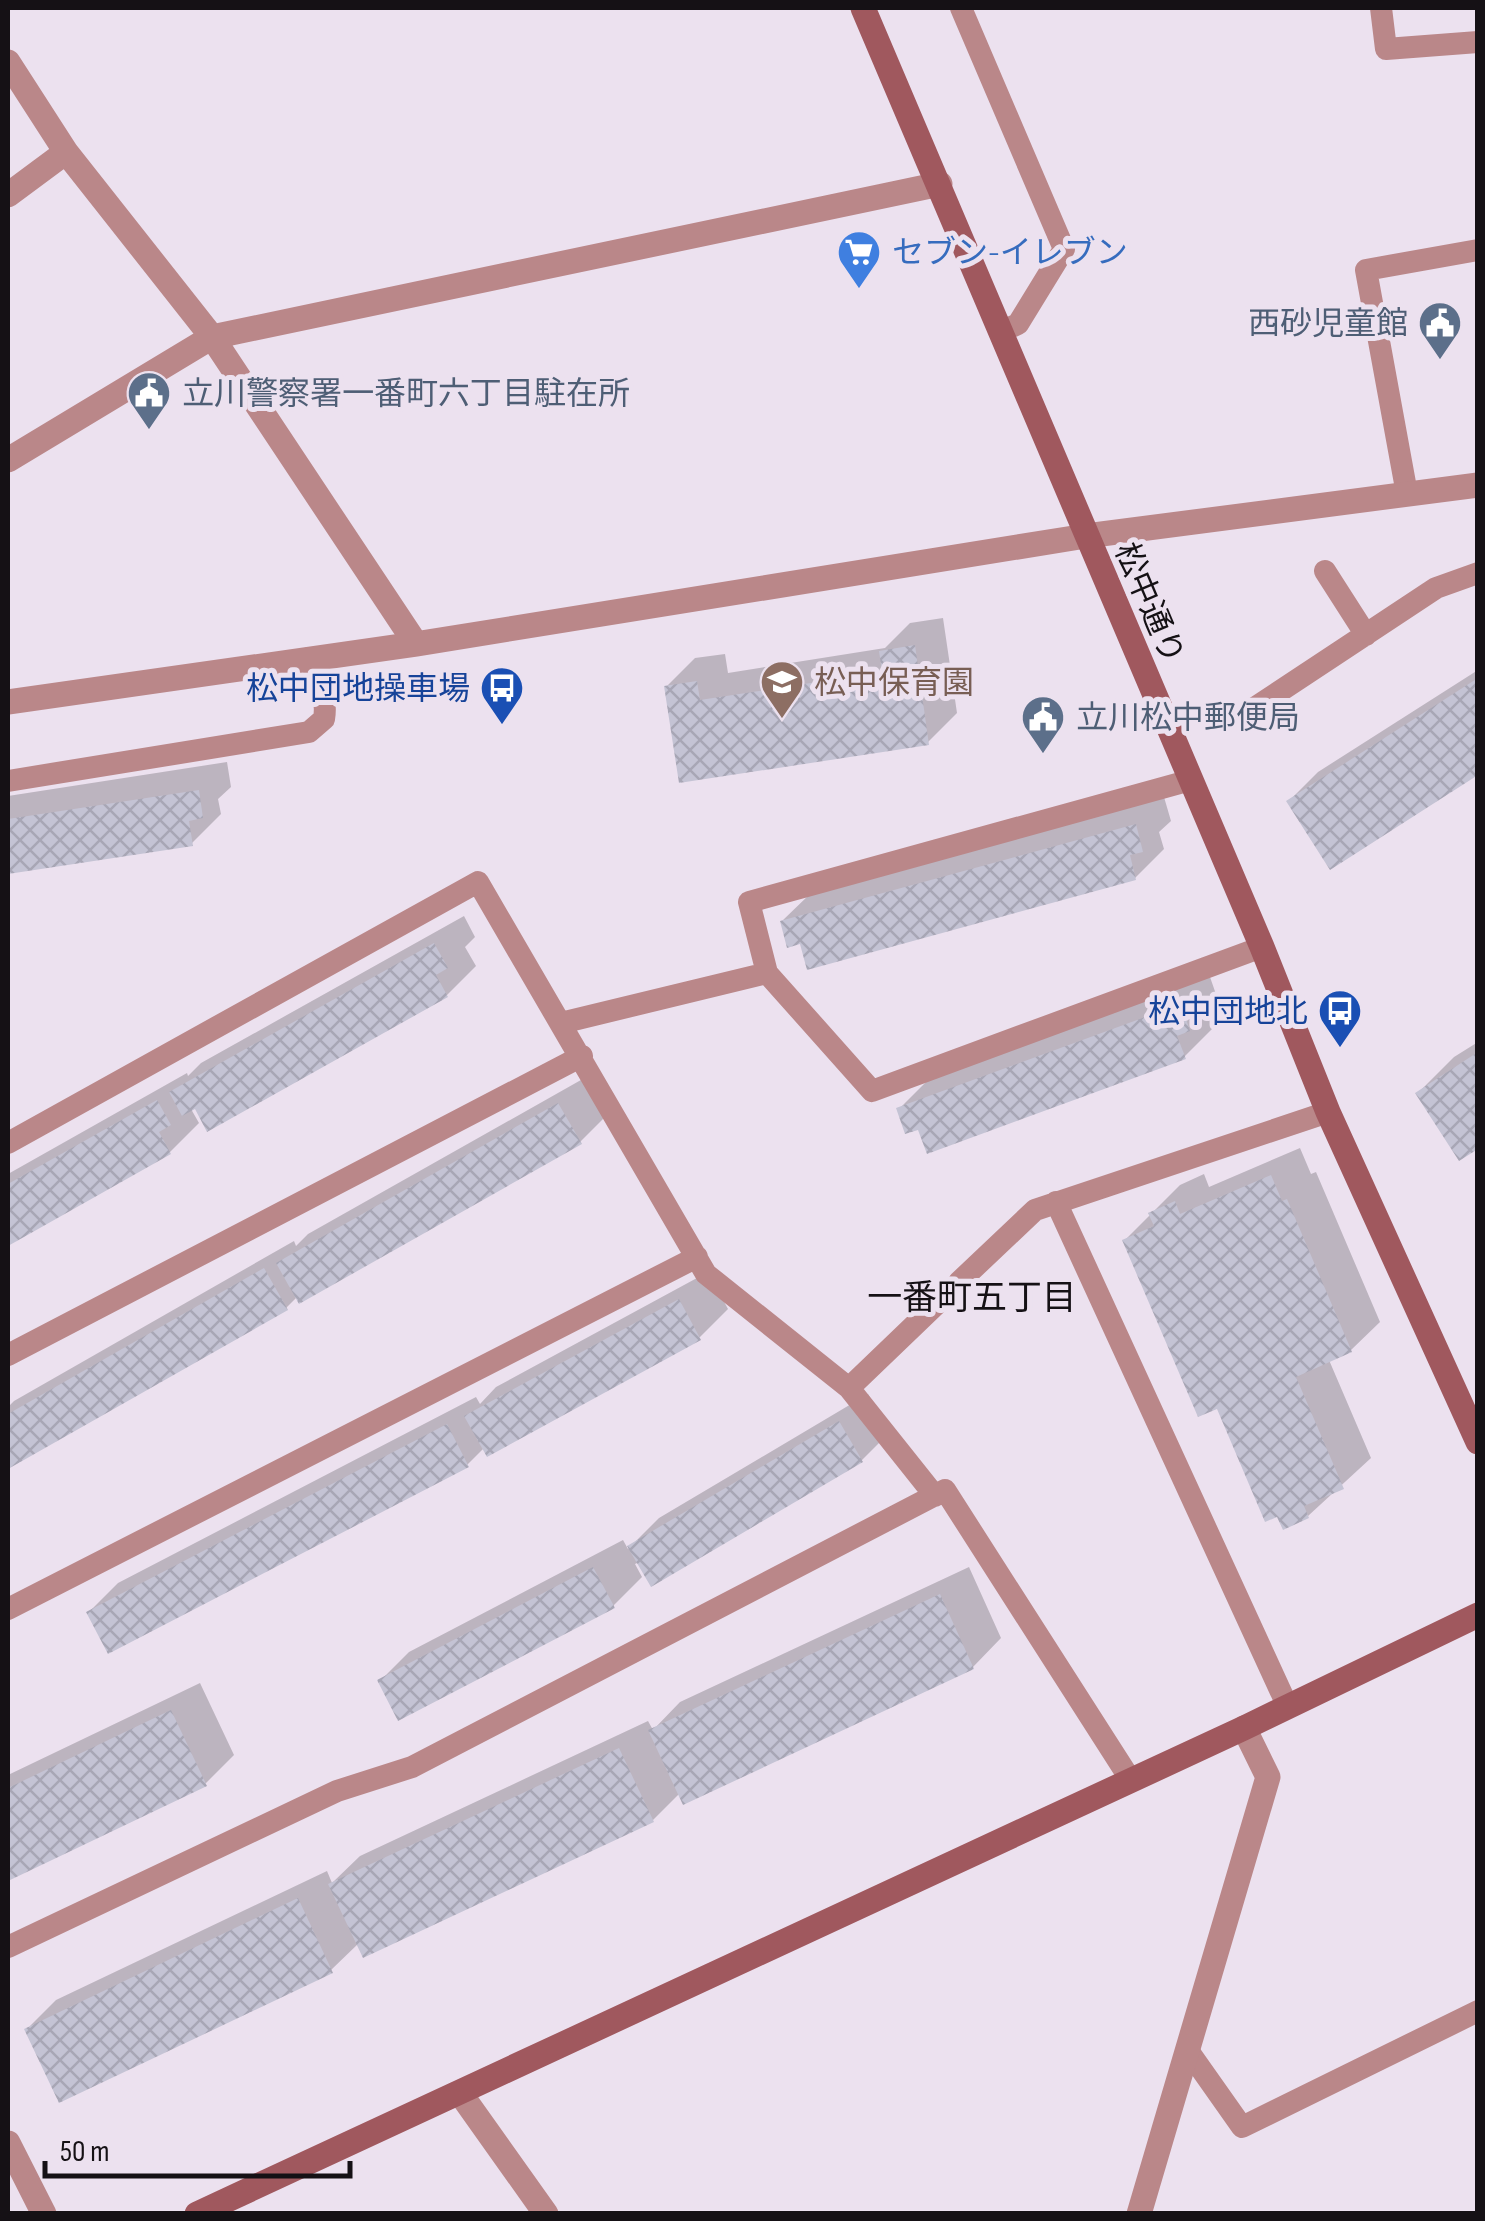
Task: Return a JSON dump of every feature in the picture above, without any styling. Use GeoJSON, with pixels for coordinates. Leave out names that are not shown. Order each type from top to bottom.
{"type":"FeatureCollection","features":[{"type":"Feature","properties":{"kind":"street","name":"松中通り"},"geometry":{"type":"LineString","coordinates":[[863,8],[1262,947],[1328,1112],[1478,1442]]}},
{"type":"Feature","properties":{"kind":"street"},"geometry":{"type":"LineString","coordinates":[[8,62],[66,152],[212,337],[416,644]]}},
{"type":"Feature","properties":{"kind":"street"},"geometry":{"type":"LineString","coordinates":[[8,194],[66,152]]}},
{"type":"Feature","properties":{"kind":"street"},"geometry":{"type":"LineString","coordinates":[[8,460],[212,337],[940,184]]}},
{"type":"Feature","properties":{"kind":"street"},"geometry":{"type":"LineString","coordinates":[[8,702],[416,644],[1086,536],[1478,485]]}},
{"type":"Feature","properties":{"kind":"street"},"geometry":{"type":"LineString","coordinates":[[197,2214],[1244,1728],[1478,1615]]}},
{"type":"Feature","properties":{"kind":"street"},"geometry":{"type":"LineString","coordinates":[[1139,2214],[1268,1777],[1244,1728]]}},
{"type":"Feature","properties":{"kind":"street"},"geometry":{"type":"LineString","coordinates":[[460,2093],[546,2214]]}},
{"type":"Feature","properties":{"kind":"street"},"geometry":{"type":"LineString","coordinates":[[8,2142],[44,2214]]}},
{"type":"Feature","properties":{"kind":"lane"},"geometry":{"type":"LineString","coordinates":[[961,8],[1064,248],[1018,324],[1002,331]]}},
{"type":"Feature","properties":{"kind":"lane"},"geometry":{"type":"LineString","coordinates":[[1381,8],[1386,49],[1478,42]]}},
{"type":"Feature","properties":{"kind":"lane"},"geometry":{"type":"LineString","coordinates":[[1407,494],[1366,270],[1478,250]]}},
{"type":"Feature","properties":{"kind":"lane"},"geometry":{"type":"LineString","coordinates":[[1325,571],[1366,635]]}},
{"type":"Feature","properties":{"kind":"lane"},"geometry":{"type":"LineString","coordinates":[[1253,709],[1436,588],[1478,573]]}},
{"type":"Feature","properties":{"kind":"lane"},"geometry":{"type":"LineString","coordinates":[[8,782],[309,732],[324,719],[326,710],[325,696],[308,658]]}},
{"type":"Feature","properties":{"kind":"lane"},"geometry":{"type":"LineString","coordinates":[[1190,780],[749,902],[766,973],[872,1091],[1262,947]]}},
{"type":"Feature","properties":{"kind":"lane"},"geometry":{"type":"LineString","coordinates":[[8,1143],[478,882],[706,1274],[849,1388],[934,1496]]}},
{"type":"Feature","properties":{"kind":"lane"},"geometry":{"type":"LineString","coordinates":[[562,1024],[766,973]]}},
{"type":"Feature","properties":{"kind":"lane"},"geometry":{"type":"LineString","coordinates":[[8,1356],[582,1056]]}},
{"type":"Feature","properties":{"kind":"lane"},"geometry":{"type":"LineString","coordinates":[[849,1388],[1035,1210],[1328,1112]]}},
{"type":"Feature","properties":{"kind":"lane"},"geometry":{"type":"LineString","coordinates":[[1056,1202],[1287,1705]]}},
{"type":"Feature","properties":{"kind":"lane"},"geometry":{"type":"LineString","coordinates":[[8,1609],[698,1256]]}},
{"type":"Feature","properties":{"kind":"lane"},"geometry":{"type":"LineString","coordinates":[[8,1947],[337,1791],[412,1767],[945,1490],[1130,1778]]}},
{"type":"Feature","properties":{"kind":"lane"},"geometry":{"type":"LineString","coordinates":[[1187,2049],[1242,2126],[1478,2011]]}},
{"type":"Feature","properties":{"kind":"building"},"geometry":{"type":"Polygon","coordinates":[[[915,645],[929,745],[679,783],[664,686],[697,681],[700,700],[882,672],[879,651],[915,645]]]}},
{"type":"Feature","properties":{"kind":"building"},"geometry":{"type":"Polygon","coordinates":[[[1478,678],[1478,775],[1330,870],[1286,801],[1478,678]]]}},
{"type":"Feature","properties":{"kind":"building"},"geometry":{"type":"Polygon","coordinates":[[[199,790],[203,818],[189,821],[193,846],[8,874],[8,819],[199,790]]]}},
{"type":"Feature","properties":{"kind":"building"},"geometry":{"type":"Polygon","coordinates":[[[1136,824],[1143,852],[1130,855],[1136,880],[807,970],[800,944],[787,948],[780,921],[1136,824]]]}},
{"type":"Feature","properties":{"kind":"building"},"geometry":{"type":"Polygon","coordinates":[[[434,943],[448,968],[436,975],[448,997],[207,1132],[195,1109],[182,1116],[169,1092],[434,943]]]}},
{"type":"Feature","properties":{"kind":"building"},"geometry":{"type":"Polygon","coordinates":[[[1181,1004],[1190,1031],[1177,1036],[1186,1059],[927,1154],[918,1130],[905,1134],[896,1108],[1181,1004]]]}},
{"type":"Feature","properties":{"kind":"building"},"geometry":{"type":"Polygon","coordinates":[[[1478,1052],[1478,1149],[1459,1161],[1415,1093],[1478,1052]]]}},
{"type":"Feature","properties":{"kind":"building"},"geometry":{"type":"Polygon","coordinates":[[[157,1100],[171,1125],[159,1132],[171,1154],[8,1246],[8,1184],[157,1100]]]}},
{"type":"Feature","properties":{"kind":"building"},"geometry":{"type":"Polygon","coordinates":[[[558,1103],[582,1144],[299,1304],[276,1263],[558,1103]]]}},
{"type":"Feature","properties":{"kind":"building"},"geometry":{"type":"Polygon","coordinates":[[[1271,1175],[1282,1201],[1287,1199],[1352,1352],[1296,1377],[1344,1489],[1304,1506],[1309,1518],[1283,1530],[1277,1517],[1265,1522],[1217,1409],[1198,1417],[1122,1240],[1154,1226],[1148,1213],[1175,1201],[1180,1214],[1271,1175]]]}},
{"type":"Feature","properties":{"kind":"building"},"geometry":{"type":"Polygon","coordinates":[[[264,1268],[288,1310],[8,1469],[8,1414],[264,1268]]]}},
{"type":"Feature","properties":{"kind":"building"},"geometry":{"type":"Polygon","coordinates":[[[679,1299],[701,1340],[487,1457],[464,1416],[679,1299]]]}},
{"type":"Feature","properties":{"kind":"building"},"geometry":{"type":"Polygon","coordinates":[[[839,1421],[863,1462],[651,1587],[627,1546],[839,1421]]]}},
{"type":"Feature","properties":{"kind":"building"},"geometry":{"type":"Polygon","coordinates":[[[447,1424],[469,1467],[108,1654],[86,1612],[447,1424]]]}},
{"type":"Feature","properties":{"kind":"building"},"geometry":{"type":"Polygon","coordinates":[[[593,1567],[615,1608],[398,1721],[377,1680],[593,1567]]]}},
{"type":"Feature","properties":{"kind":"building"},"geometry":{"type":"Polygon","coordinates":[[[940,1594],[974,1669],[683,1805],[648,1730],[940,1594]]]}},
{"type":"Feature","properties":{"kind":"building"},"geometry":{"type":"Polygon","coordinates":[[[171,1710],[207,1786],[8,1881],[8,1788],[171,1710]]]}},
{"type":"Feature","properties":{"kind":"building"},"geometry":{"type":"Polygon","coordinates":[[[619,1748],[654,1822],[363,1958],[328,1884],[619,1748]]]}},
{"type":"Feature","properties":{"kind":"building"},"geometry":{"type":"Polygon","coordinates":[[[298,1898],[333,1973],[59,2103],[24,2029],[298,1898]]]}},
{"type":"Feature","properties":{"kind":"place","name":"セブン-イレブン"},"geometry":{"type":"Point","coordinates":[859,290]}},
{"type":"Feature","properties":{"kind":"place","name":"西砂児童館"},"geometry":{"type":"Point","coordinates":[1440,361]}},
{"type":"Feature","properties":{"kind":"place","name":"立川警察署一番町六丁目駐在所"},"geometry":{"type":"Point","coordinates":[149,431]}},
{"type":"Feature","properties":{"kind":"place","name":"松中保育園"},"geometry":{"type":"Point","coordinates":[782,720]}},
{"type":"Feature","properties":{"kind":"place","name":"松中団地操車場"},"geometry":{"type":"Point","coordinates":[502,726]}},
{"type":"Feature","properties":{"kind":"place","name":"立川松中郵便局"},"geometry":{"type":"Point","coordinates":[1043,755]}},
{"type":"Feature","properties":{"kind":"place","name":"松中団地北"},"geometry":{"type":"Point","coordinates":[1340,1049]}},
{"type":"Feature","properties":{"kind":"district","name":"一番町五丁目"},"geometry":{"type":"Point","coordinates":[972,1297]}}]}
